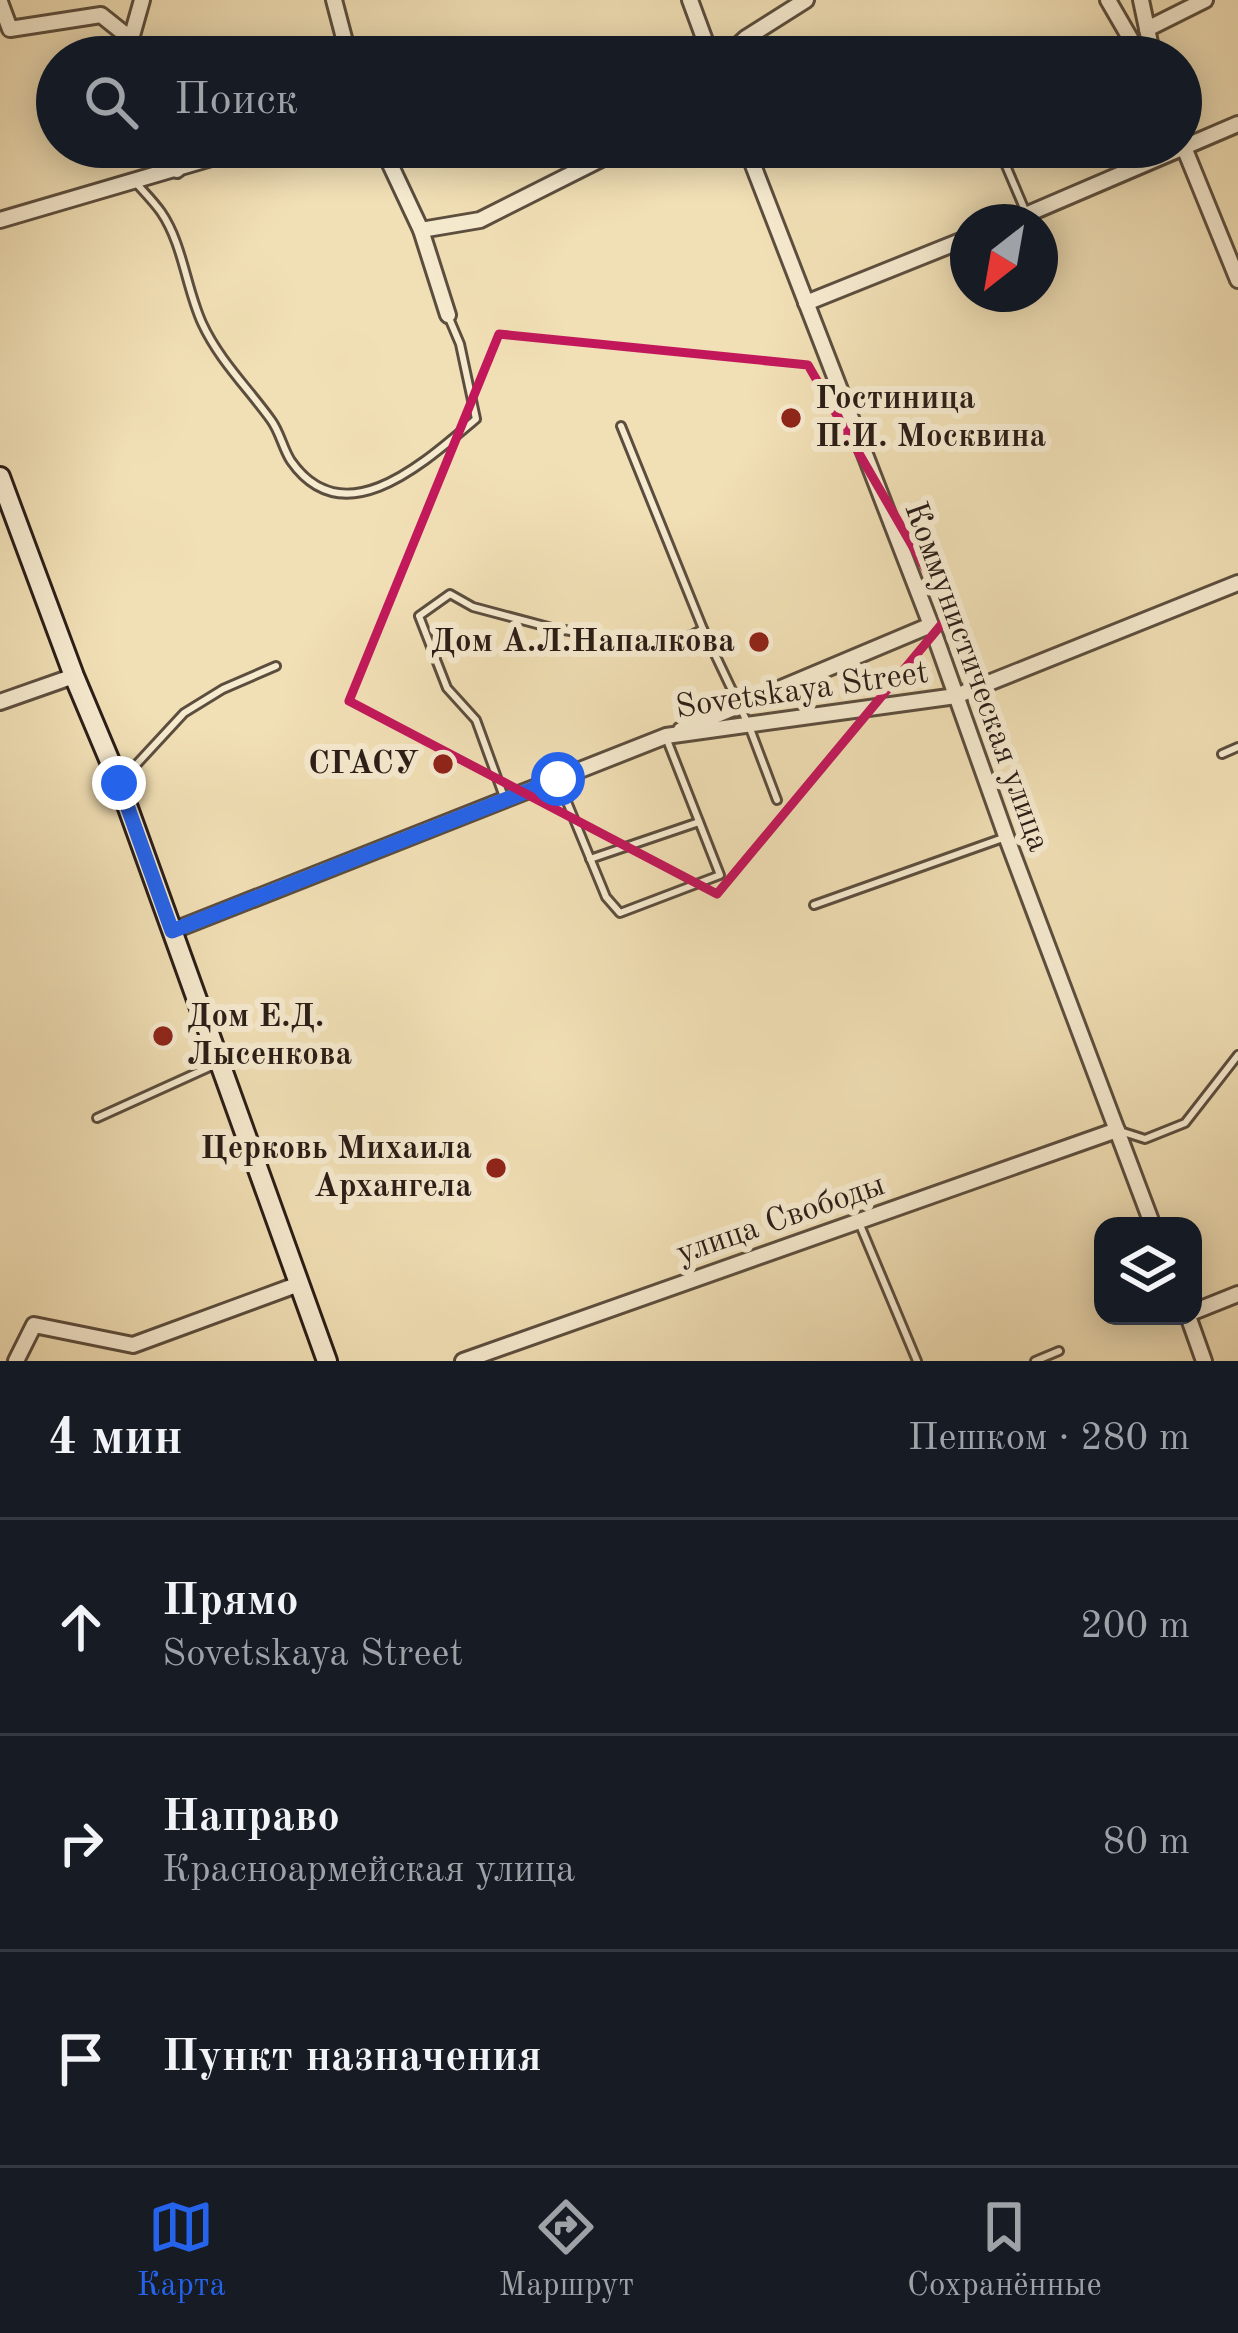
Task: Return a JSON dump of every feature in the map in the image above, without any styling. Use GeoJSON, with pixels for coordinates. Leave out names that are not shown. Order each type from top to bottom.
{"type":"FeatureCollection","features":[{"type":"Feature","properties":{"kind":"main road"},"geometry":{"type":"LineString","coordinates":[[0,477],[119,783],[327,1361]]}},
{"type":"Feature","properties":{"kind":"street"},"geometry":{"type":"LineString","coordinates":[[132,36],[142,0]]}},
{"type":"Feature","properties":{"kind":"street"},"geometry":{"type":"LineString","coordinates":[[334,0],[344,36]]}},
{"type":"Feature","properties":{"kind":"street"},"geometry":{"type":"LineString","coordinates":[[690,0],[704,36]]}},
{"type":"Feature","properties":{"kind":"street"},"geometry":{"type":"LineString","coordinates":[[749,36],[806,0]]}},
{"type":"Feature","properties":{"kind":"street"},"geometry":{"type":"LineString","coordinates":[[1108,0],[1129,36]]}},
{"type":"Feature","properties":{"kind":"street"},"geometry":{"type":"LineString","coordinates":[[1141,0],[1148,36]]}},
{"type":"Feature","properties":{"kind":"street"},"geometry":{"type":"LineString","coordinates":[[1147,29],[1205,0]]}},
{"type":"Feature","properties":{"kind":"street"},"geometry":{"type":"LineString","coordinates":[[0,2],[10,29],[101,15],[128,36]]}},
{"type":"Feature","properties":{"kind":"street"},"geometry":{"type":"LineString","coordinates":[[1202,136],[1238,124]]}},
{"type":"Feature","properties":{"kind":"street"},"geometry":{"type":"LineString","coordinates":[[0,220],[183,168]]}},
{"type":"Feature","properties":{"kind":"street"},"geometry":{"type":"LineString","coordinates":[[392,168],[421,230],[448,315]]}},
{"type":"Feature","properties":{"kind":"street"},"geometry":{"type":"LineString","coordinates":[[421,230],[480,220],[583,168]]}},
{"type":"Feature","properties":{"kind":"street","name":"Коммунистическая улица"},"geometry":{"type":"LineString","coordinates":[[754,168],[931,625],[1150,1217]]}},
{"type":"Feature","properties":{"kind":"street"},"geometry":{"type":"LineString","coordinates":[[1051,204],[1129,168]]}},
{"type":"Feature","properties":{"kind":"street"},"geometry":{"type":"LineString","coordinates":[[1193,168],[1238,280]]}},
{"type":"Feature","properties":{"kind":"street"},"geometry":{"type":"LineString","coordinates":[[806,303],[950,245]]}},
{"type":"Feature","properties":{"kind":"street","name":"Sovetskaya Street"},"geometry":{"type":"LineString","coordinates":[[172,931],[666,736],[956,696],[1238,583]]}},
{"type":"Feature","properties":{"kind":"street"},"geometry":{"type":"LineString","coordinates":[[666,736],[931,625]]}},
{"type":"Feature","properties":{"kind":"street"},"geometry":{"type":"LineString","coordinates":[[0,702],[74,676]]}},
{"type":"Feature","properties":{"kind":"street","name":"улица Свободы"},"geometry":{"type":"LineString","coordinates":[[463,1361],[484,1358],[1117,1130]]}},
{"type":"Feature","properties":{"kind":"street"},"geometry":{"type":"LineString","coordinates":[[16,1361],[34,1325],[133,1345],[298,1284]]}},
{"type":"Feature","properties":{"kind":"street"},"geometry":{"type":"LineString","coordinates":[[1202,1309],[1238,1294]]}},
{"type":"Feature","properties":{"kind":"street"},"geometry":{"type":"LineString","coordinates":[[1193,1325],[1204,1361]]}},
{"type":"Feature","properties":{"kind":"lane"},"geometry":{"type":"LineString","coordinates":[[1007,168],[1022,204]]}},
{"type":"Feature","properties":{"kind":"lane"},"geometry":{"type":"LineString","coordinates":[[134,182],[169,226],[189,292],[235,377],[274,423],[291,461],[310,480],[339,496],[374,491],[440,449],[476,419],[460,344],[448,315]]}},
{"type":"Feature","properties":{"kind":"lane"},"geometry":{"type":"LineString","coordinates":[[622,426],[777,800]]}},
{"type":"Feature","properties":{"kind":"lane"},"geometry":{"type":"LineString","coordinates":[[505,800],[476,720],[447,688],[418,616],[450,594],[473,608],[632,641],[677,643],[703,629]]}},
{"type":"Feature","properties":{"kind":"lane"},"geometry":{"type":"LineString","coordinates":[[119,783],[184,713],[224,688],[276,666]]}},
{"type":"Feature","properties":{"kind":"lane"},"geometry":{"type":"LineString","coordinates":[[558,779],[606,897],[620,914],[720,875],[666,736]]}},
{"type":"Feature","properties":{"kind":"lane"},"geometry":{"type":"LineString","coordinates":[[1222,754],[1238,747]]}},
{"type":"Feature","properties":{"kind":"lane"},"geometry":{"type":"LineString","coordinates":[[590,859],[699,822]]}},
{"type":"Feature","properties":{"kind":"lane"},"geometry":{"type":"LineString","coordinates":[[814,905],[1006,836]]}},
{"type":"Feature","properties":{"kind":"lane"},"geometry":{"type":"LineString","coordinates":[[1117,1130],[1144,1139],[1185,1124],[1238,1055]]}},
{"type":"Feature","properties":{"kind":"lane"},"geometry":{"type":"LineString","coordinates":[[97,1118],[219,1063]]}},
{"type":"Feature","properties":{"kind":"lane"},"geometry":{"type":"LineString","coordinates":[[859,1221],[917,1361]]}},
{"type":"Feature","properties":{"kind":"lane"},"geometry":{"type":"LineString","coordinates":[[1035,1361],[1059,1351]]}},
{"type":"Feature","properties":{"kind":"highlighted area"},"geometry":{"type":"Polygon","coordinates":[[[499,334],[808,365],[951,613],[717,894],[349,701],[499,334]]]}},
{"type":"Feature","properties":{"kind":"place","name":"Гостиница П.И. Москвина"},"geometry":{"type":"Point","coordinates":[791,418]}},
{"type":"Feature","properties":{"kind":"place","name":"Дом А.Л.Напалкова"},"geometry":{"type":"Point","coordinates":[759,642]}},
{"type":"Feature","properties":{"kind":"place","name":"СГАСУ"},"geometry":{"type":"Point","coordinates":[443,764]}},
{"type":"Feature","properties":{"kind":"place","name":"Дом Е.Д. Лысенкова"},"geometry":{"type":"Point","coordinates":[163,1036]}},
{"type":"Feature","properties":{"kind":"place","name":"Церковь Михаила Архангела"},"geometry":{"type":"Point","coordinates":[496,1168]}},
{"type":"Feature","properties":{"kind":"route"},"geometry":{"type":"LineString","coordinates":[[119,783],[172,931],[558,779]]}}]}
